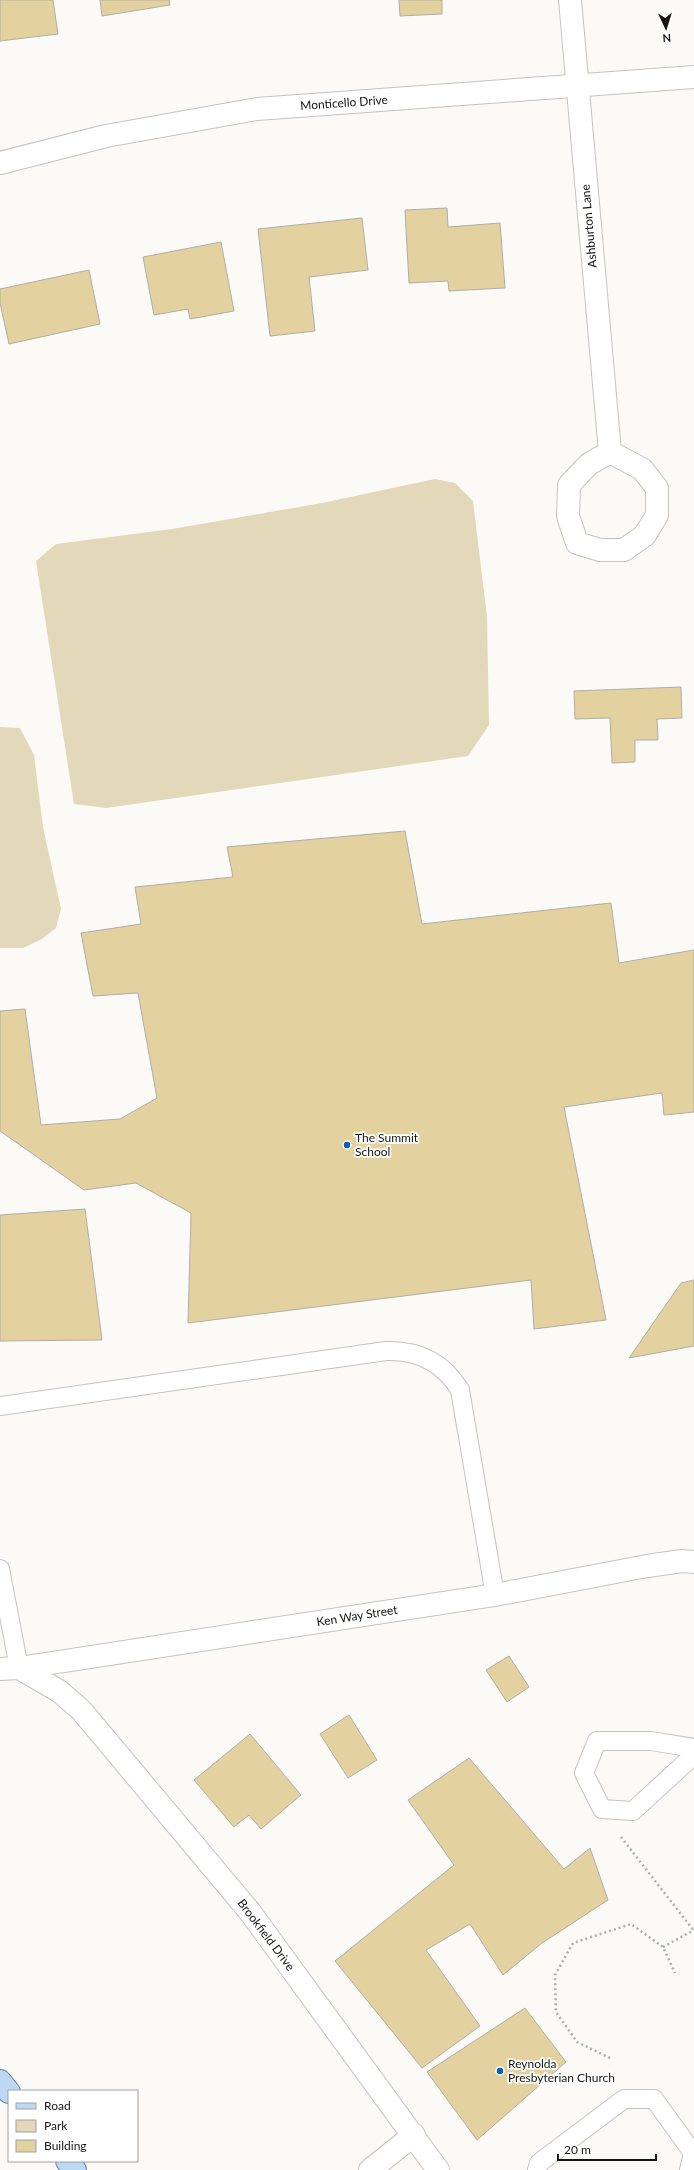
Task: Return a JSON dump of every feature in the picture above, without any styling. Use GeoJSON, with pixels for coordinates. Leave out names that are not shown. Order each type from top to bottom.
{"type":"FeatureCollection","features":[{"type":"Feature","properties":{"kind":"main road"},"geometry":{"type":"LineString","coordinates":[[0,2081],[8,2091]]}},
{"type":"Feature","properties":{"kind":"main road"},"geometry":{"type":"LineString","coordinates":[[68,2162],[75,2170]]}},
{"type":"Feature","properties":{"kind":"street","name":"Ashburton Lane"},"geometry":{"type":"LineString","coordinates":[[570,0],[610,452]]}},
{"type":"Feature","properties":{"kind":"street","name":"Monticello Drive"},"geometry":{"type":"LineString","coordinates":[[0,163],[106,136],[257,109],[694,77]]}},
{"type":"Feature","properties":{"kind":"street"},"geometry":{"type":"LineString","coordinates":[[610,452],[642,469],[657,488],[657,515],[645,535],[624,550],[600,550],[577,543],[568,516],[569,485],[589,464],[610,452]]}},
{"type":"Feature","properties":{"kind":"street","name":"Ken Way Street"},"geometry":{"type":"LineString","coordinates":[[10,1669],[495,1595],[647,1566],[694,1562]]}},
{"type":"Feature","properties":{"kind":"street","name":"Brookfield Drive"},"geometry":{"type":"LineString","coordinates":[[10,1669],[59,1691],[81,1710],[250,1912],[414,2135],[438,2170]]}},
{"type":"Feature","properties":{"kind":"street"},"geometry":{"type":"LineString","coordinates":[[370,2170],[414,2135]]}},
{"type":"Feature","properties":{"kind":"lane"},"geometry":{"type":"LineString","coordinates":[[5,1407],[386,1350],[403,1350],[424,1357],[436,1362],[452,1377],[460,1390],[495,1595]]}},
{"type":"Feature","properties":{"kind":"lane"},"geometry":{"type":"LineString","coordinates":[[0,1569],[10,1669]]}},
{"type":"Feature","properties":{"kind":"lane"},"geometry":{"type":"LineString","coordinates":[[694,1748],[651,1741],[597,1741],[584,1773],[602,1809],[633,1811],[694,1755]]}},
{"type":"Feature","properties":{"kind":"lane"},"geometry":{"type":"LineString","coordinates":[[537,2170],[539,2163],[545,2158],[624,2099],[654,2099],[693,2153],[689,2170]]}},
{"type":"Feature","properties":{"kind":"path"},"geometry":{"type":"LineString","coordinates":[[620,1836],[694,1930],[663,1947]]}},
{"type":"Feature","properties":{"kind":"path"},"geometry":{"type":"LineString","coordinates":[[610,2058],[577,2042],[556,2012],[555,1975],[573,1943],[631,1924],[663,1947],[675,1973]]}},
{"type":"Feature","properties":{"kind":"green space"},"geometry":{"type":"Polygon","coordinates":[[[435,479],[455,483],[473,501],[487,617],[489,725],[468,756],[106,808],[74,804],[36,561],[56,544],[172,529],[322,503],[435,479]]]}},
{"type":"Feature","properties":{"kind":"green space"},"geometry":{"type":"Polygon","coordinates":[[[0,727],[20,728],[34,755],[43,827],[61,909],[56,928],[42,939],[23,948],[0,948],[0,727]]]}},
{"type":"Feature","properties":{"kind":"building"},"geometry":{"type":"Polygon","coordinates":[[[0,0],[53,0],[58,34],[0,41],[0,0]]]}},
{"type":"Feature","properties":{"kind":"building"},"geometry":{"type":"Polygon","coordinates":[[[100,0],[169,0],[170,5],[102,16],[100,0]]]}},
{"type":"Feature","properties":{"kind":"building"},"geometry":{"type":"Polygon","coordinates":[[[399,0],[442,0],[442,14],[400,16],[399,0]]]}},
{"type":"Feature","properties":{"kind":"building"},"geometry":{"type":"Polygon","coordinates":[[[447,208],[448,227],[500,223],[505,288],[449,291],[448,281],[409,283],[405,210],[447,208]]]}},
{"type":"Feature","properties":{"kind":"building"},"geometry":{"type":"Polygon","coordinates":[[[362,218],[368,270],[309,277],[315,331],[270,336],[258,229],[362,218]]]}},
{"type":"Feature","properties":{"kind":"building"},"geometry":{"type":"Polygon","coordinates":[[[221,242],[234,311],[190,319],[188,309],[154,315],[143,257],[221,242]]]}},
{"type":"Feature","properties":{"kind":"building"},"geometry":{"type":"Polygon","coordinates":[[[89,270],[100,324],[9,344],[0,303],[0,289],[89,270]]]}},
{"type":"Feature","properties":{"kind":"building"},"geometry":{"type":"Polygon","coordinates":[[[681,687],[682,718],[657,719],[658,740],[635,740],[635,762],[612,763],[610,718],[575,719],[574,691],[681,687]]]}},
{"type":"Feature","properties":{"kind":"building"},"geometry":{"type":"Polygon","coordinates":[[[405,831],[422,924],[611,903],[619,963],[694,950],[694,1112],[664,1115],[662,1093],[564,1107],[606,1320],[534,1329],[531,1280],[188,1323],[191,1213],[136,1183],[84,1190],[0,1131],[0,1011],[25,1009],[41,1125],[120,1119],[157,1098],[138,993],[93,996],[81,933],[141,924],[135,887],[233,877],[227,847],[405,831]]]}},
{"type":"Feature","properties":{"kind":"building"},"geometry":{"type":"Polygon","coordinates":[[[85,1209],[102,1340],[0,1341],[0,1215],[85,1209]]]}},
{"type":"Feature","properties":{"kind":"building"},"geometry":{"type":"Polygon","coordinates":[[[694,1280],[694,1346],[629,1358],[681,1283],[694,1280]]]}},
{"type":"Feature","properties":{"kind":"building"},"geometry":{"type":"Polygon","coordinates":[[[509,1656],[529,1687],[507,1702],[486,1670],[509,1656]]]}},
{"type":"Feature","properties":{"kind":"building"},"geometry":{"type":"Polygon","coordinates":[[[349,1715],[377,1760],[348,1778],[320,1734],[349,1715]]]}},
{"type":"Feature","properties":{"kind":"building"},"geometry":{"type":"Polygon","coordinates":[[[250,1734],[301,1795],[261,1829],[249,1815],[234,1827],[194,1780],[250,1734]]]}},
{"type":"Feature","properties":{"kind":"building"},"geometry":{"type":"Polygon","coordinates":[[[469,1758],[564,1869],[590,1848],[608,1900],[542,1943],[503,1975],[470,1924],[426,1950],[480,2026],[422,2068],[335,1961],[454,1865],[408,1800],[469,1758]]]}},
{"type":"Feature","properties":{"kind":"building"},"geometry":{"type":"Polygon","coordinates":[[[525,2008],[566,2062],[477,2140],[427,2072],[525,2008]]]}},
{"type":"Feature","properties":{"kind":"place","name":"The Summit School"},"geometry":{"type":"Point","coordinates":[347,1145]}},
{"type":"Feature","properties":{"kind":"place","name":"Reynolda Presbyterian Church"},"geometry":{"type":"Point","coordinates":[500,2071]}}]}
